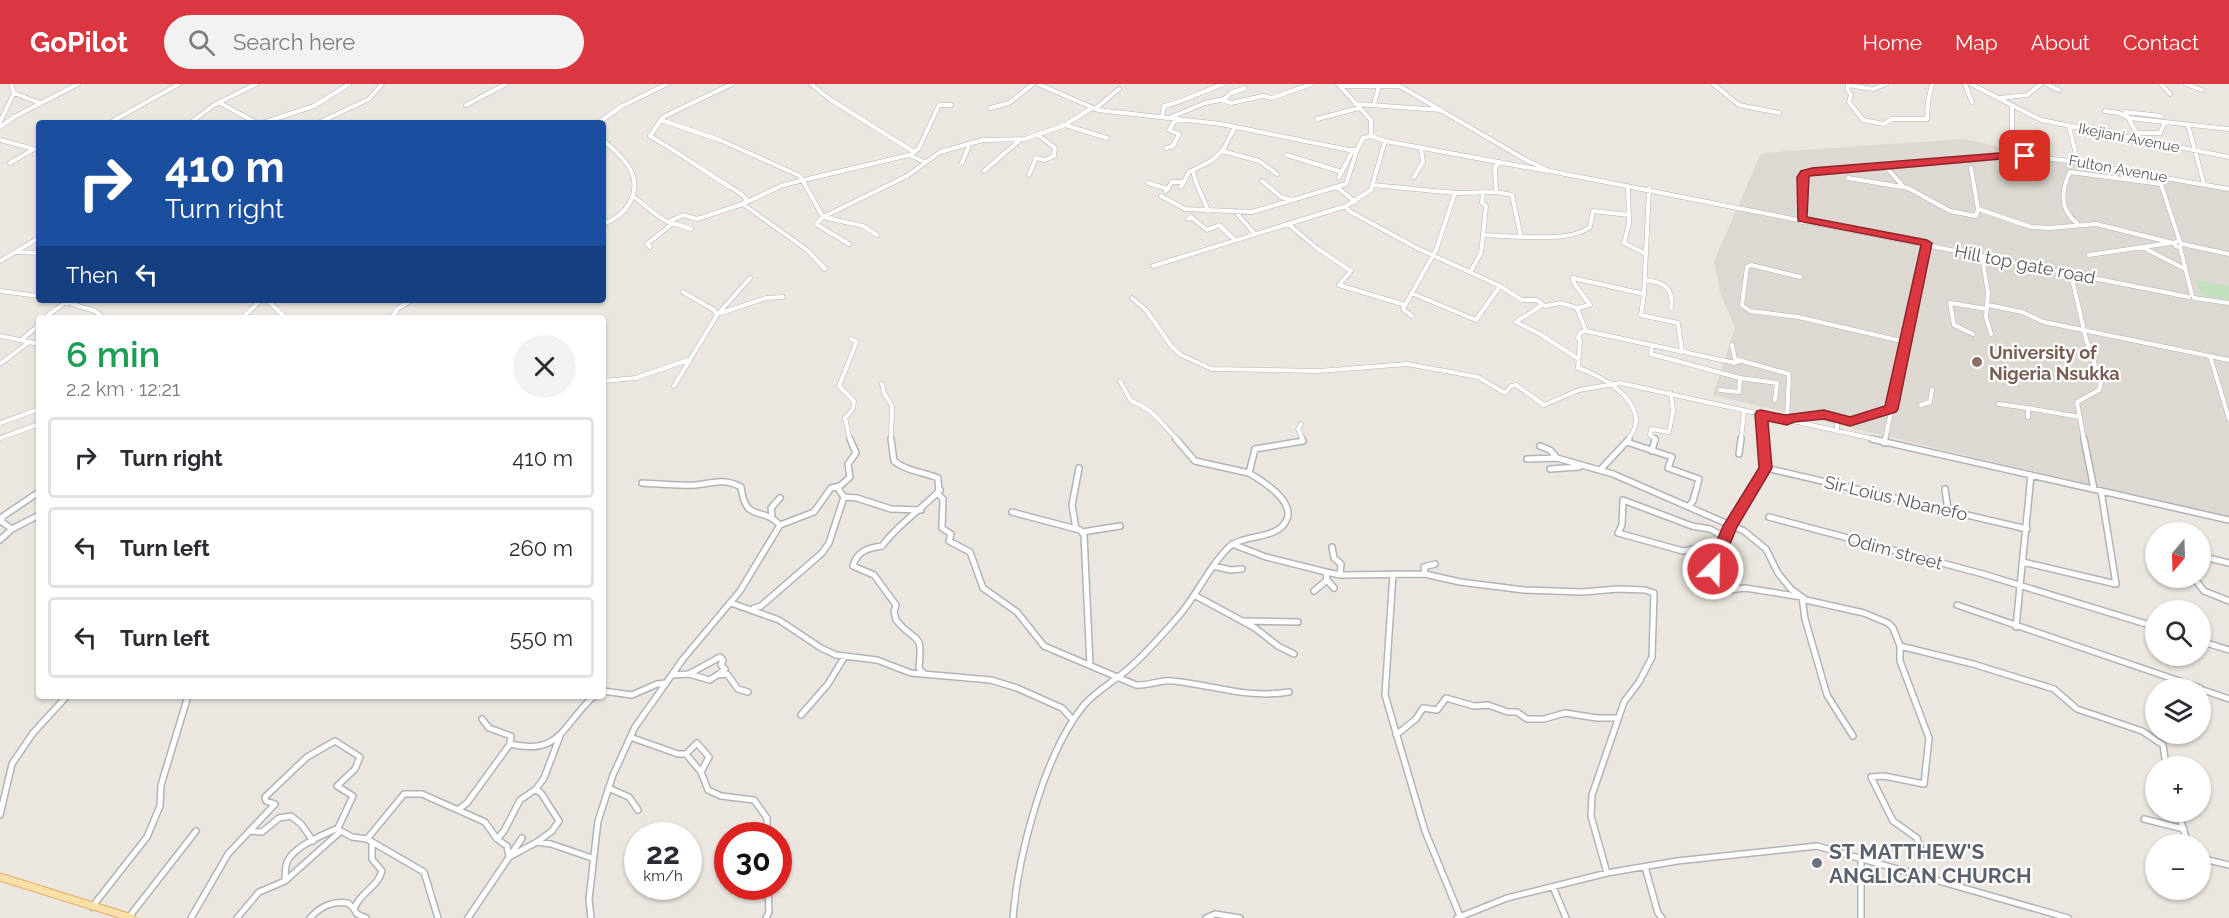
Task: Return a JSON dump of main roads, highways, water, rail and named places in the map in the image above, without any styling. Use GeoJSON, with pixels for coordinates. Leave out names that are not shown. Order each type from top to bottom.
{"type":"FeatureCollection","features":[{"type":"Feature","properties":{"kind":"main road"},"geometry":{"type":"LineString","coordinates":[[0,877],[130,917]]}},
{"type":"Feature","properties":{"kind":"place","name":"University of Nigeria Nsukka"},"geometry":{"type":"Point","coordinates":[1977,362]}},
{"type":"Feature","properties":{"kind":"place","name":"ST MATTHEW'S ANGLICAN CHURCH"},"geometry":{"type":"Point","coordinates":[1817,863]}}]}
